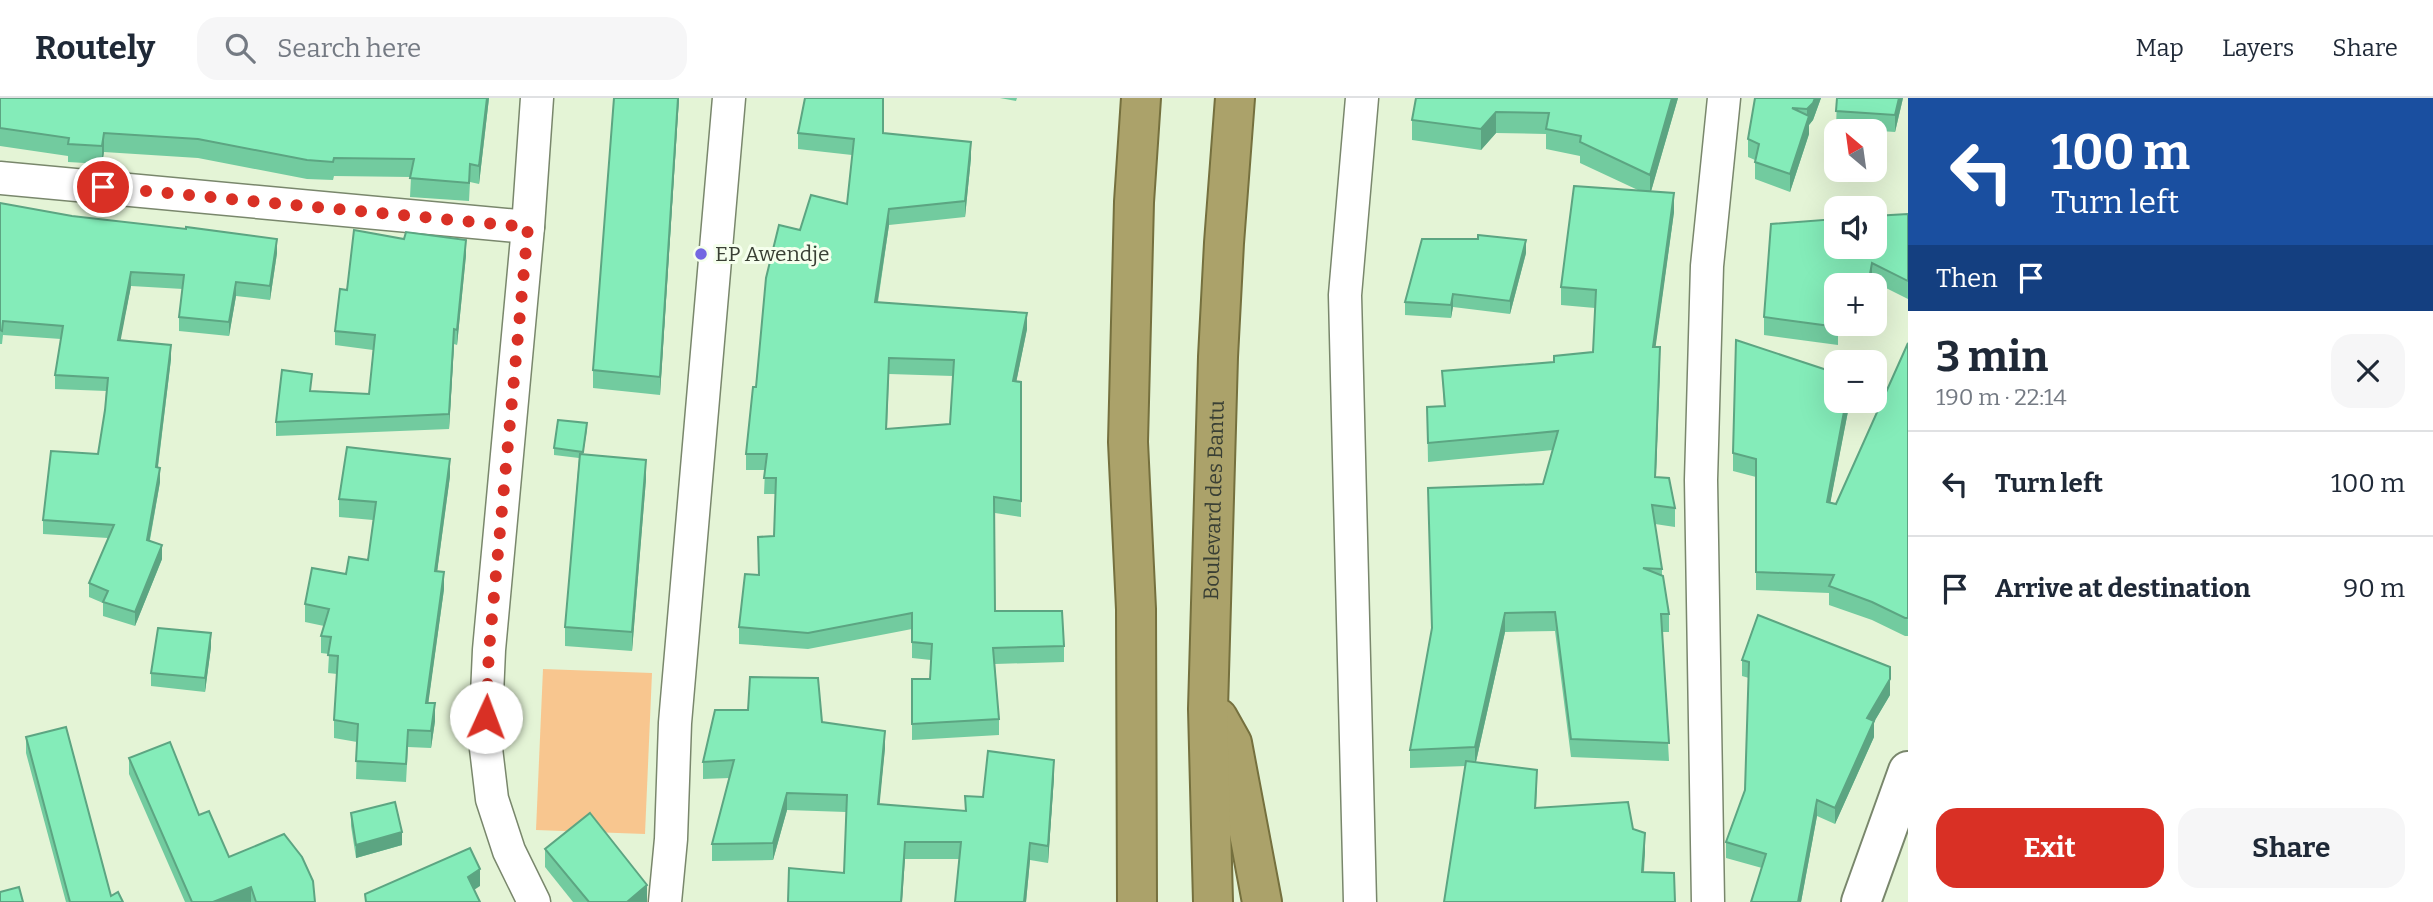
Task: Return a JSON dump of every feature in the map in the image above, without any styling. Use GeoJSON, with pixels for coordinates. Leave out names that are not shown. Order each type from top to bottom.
{"type":"FeatureCollection","features":[{"type":"Feature","properties":{"kind":"highway"},"geometry":{"type":"LineString","coordinates":[[1137,902],[1136,609],[1128,442],[1134,202],[1141,98]]}},
{"type":"Feature","properties":{"kind":"highway","name":"Boulevard des Bantu"},"geometry":{"type":"LineString","coordinates":[[1213,902],[1208,709],[1218,357],[1235,98]]}},
{"type":"Feature","properties":{"kind":"highway"},"geometry":{"type":"LineString","coordinates":[[1208,709],[1220,721],[1232,743],[1262,902]]}},
{"type":"Feature","properties":{"kind":"main road"},"geometry":{"type":"LineString","coordinates":[[1861,902],[1908,771]]}},
{"type":"Feature","properties":{"kind":"street"},"geometry":{"type":"LineString","coordinates":[[534,902],[509,851],[492,799],[485,740],[490,637],[528,227],[537,98]]}},
{"type":"Feature","properties":{"kind":"street"},"geometry":{"type":"LineString","coordinates":[[665,902],[671,839],[675,723],[729,98]]}},
{"type":"Feature","properties":{"kind":"street"},"geometry":{"type":"LineString","coordinates":[[1360,902],[1345,295],[1362,98]]}},
{"type":"Feature","properties":{"kind":"street"},"geometry":{"type":"LineString","coordinates":[[1708,902],[1702,480],[1707,266],[1724,98]]}},
{"type":"Feature","properties":{"kind":"street"},"geometry":{"type":"LineString","coordinates":[[0,178],[528,227]]}},
{"type":"Feature","properties":{"kind":"shaded area"},"geometry":{"type":"Polygon","coordinates":[[[543,669],[652,673],[645,834],[536,830],[543,669]]]}},
{"type":"Feature","properties":{"kind":"building"},"geometry":{"type":"Polygon","coordinates":[[[0,98],[487,98],[479,166],[470,164],[469,183],[410,178],[414,159],[334,158],[333,162],[307,160],[198,139],[104,133],[102,146],[68,144],[69,138],[0,128],[0,98]]]}},
{"type":"Feature","properties":{"kind":"building"},"geometry":{"type":"Polygon","coordinates":[[[614,98],[678,98],[660,377],[593,370],[614,98]]]}},
{"type":"Feature","properties":{"kind":"building"},"geometry":{"type":"Polygon","coordinates":[[[805,98],[883,98],[883,133],[971,142],[965,201],[889,209],[875,302],[1027,313],[1013,381],[1021,382],[1021,501],[994,497],[995,611],[1062,611],[1064,646],[993,648],[999,719],[912,724],[912,679],[930,679],[932,644],[912,642],[912,613],[808,633],[739,627],[745,574],[759,575],[758,537],[774,536],[776,478],[764,478],[767,454],[746,454],[753,387],[756,387],[766,278],[779,225],[800,230],[811,195],[847,204],[854,139],[798,133],[805,98]],[[889,358],[886,429],[950,424],[954,360],[889,358]]]}},
{"type":"Feature","properties":{"kind":"building"},"geometry":{"type":"Polygon","coordinates":[[[1416,98],[1672,98],[1650,175],[1580,142],[1581,136],[1546,129],[1549,113],[1496,112],[1481,129],[1412,120],[1416,98]]]}},
{"type":"Feature","properties":{"kind":"building"},"geometry":{"type":"Polygon","coordinates":[[[1755,98],[1815,98],[1807,109],[1792,108],[1809,116],[1790,174],[1755,162],[1759,144],[1748,139],[1755,98]]]}},
{"type":"Feature","properties":{"kind":"building"},"geometry":{"type":"Polygon","coordinates":[[[1837,98],[1899,98],[1895,115],[1836,111],[1837,98]]]}},
{"type":"Feature","properties":{"kind":"building"},"geometry":{"type":"Polygon","coordinates":[[[1574,186],[1674,193],[1653,347],[1660,347],[1655,477],[1669,478],[1675,508],[1652,505],[1662,569],[1643,568],[1663,576],[1669,614],[1661,614],[1669,743],[1571,739],[1555,612],[1505,613],[1475,747],[1410,750],[1432,628],[1428,488],[1543,484],[1558,431],[1428,443],[1427,407],[1445,406],[1442,371],[1554,362],[1554,356],[1593,352],[1596,290],[1561,287],[1574,186]]]}},
{"type":"Feature","properties":{"kind":"building"},"geometry":{"type":"Polygon","coordinates":[[[0,203],[72,216],[277,239],[270,286],[236,282],[229,322],[179,317],[184,275],[131,272],[118,340],[171,345],[156,467],[160,468],[147,540],[162,545],[135,612],[103,602],[108,591],[89,583],[114,525],[43,520],[51,451],[98,454],[108,378],[55,375],[63,326],[3,321],[2,331],[0,330],[0,203]]]}},
{"type":"Feature","properties":{"kind":"building"},"geometry":{"type":"Polygon","coordinates":[[[1908,214],[1908,281],[1872,263],[1870,273],[1824,273],[1824,325],[1764,317],[1771,224],[1824,220],[1824,259],[1887,259],[1887,215],[1908,214]]]}},
{"type":"Feature","properties":{"kind":"building"},"geometry":{"type":"Polygon","coordinates":[[[354,230],[404,239],[406,232],[466,240],[457,330],[454,329],[449,414],[276,422],[282,370],[312,374],[310,391],[369,394],[375,335],[335,331],[340,289],[347,290],[354,230]]]}},
{"type":"Feature","properties":{"kind":"building"},"geometry":{"type":"Polygon","coordinates":[[[1478,235],[1526,240],[1510,301],[1453,294],[1451,305],[1405,302],[1422,239],[1478,239],[1478,235]]]}},
{"type":"Feature","properties":{"kind":"building"},"geometry":{"type":"Polygon","coordinates":[[[1736,340],[1824,369],[1824,413],[1844,413],[1827,502],[1836,504],[1877,413],[1887,413],[1887,390],[1908,343],[1908,618],[1829,586],[1834,575],[1756,572],[1756,459],[1733,453],[1736,340]]]}},
{"type":"Feature","properties":{"kind":"building"},"geometry":{"type":"Polygon","coordinates":[[[558,420],[587,423],[583,452],[554,448],[558,420]]]}},
{"type":"Feature","properties":{"kind":"building"},"geometry":{"type":"Polygon","coordinates":[[[347,447],[450,459],[435,571],[444,572],[426,703],[435,703],[431,731],[408,730],[406,764],[356,761],[358,724],[334,720],[338,656],[328,655],[331,637],[321,636],[329,609],[305,604],[312,568],[346,574],[349,557],[368,560],[376,502],[339,499],[347,447]]]}},
{"type":"Feature","properties":{"kind":"building"},"geometry":{"type":"Polygon","coordinates":[[[580,454],[646,460],[632,632],[565,627],[580,454]]]}},
{"type":"Feature","properties":{"kind":"building"},"geometry":{"type":"Polygon","coordinates":[[[1758,615],[1890,667],[1890,679],[1867,718],[1874,721],[1835,808],[1817,800],[1798,902],[1751,902],[1766,854],[1726,842],[1745,790],[1749,662],[1742,660],[1758,615]]]}},
{"type":"Feature","properties":{"kind":"building"},"geometry":{"type":"Polygon","coordinates":[[[158,628],[211,633],[205,678],[151,673],[158,628]]]}},
{"type":"Feature","properties":{"kind":"building"},"geometry":{"type":"Polygon","coordinates":[[[750,677],[818,678],[822,722],[885,731],[878,804],[966,811],[965,796],[983,797],[988,751],[1054,760],[1048,846],[1030,843],[1024,902],[955,902],[961,842],[905,842],[901,902],[788,902],[789,868],[844,873],[847,795],[787,793],[773,843],[712,844],[734,760],[703,762],[715,710],[748,710],[750,677]]]}},
{"type":"Feature","properties":{"kind":"building"},"geometry":{"type":"Polygon","coordinates":[[[66,727],[111,896],[118,892],[123,902],[70,902],[26,737],[66,727]]]}},
{"type":"Feature","properties":{"kind":"building"},"geometry":{"type":"Polygon","coordinates":[[[170,742],[199,815],[209,811],[229,857],[284,834],[302,857],[313,881],[315,902],[256,902],[251,887],[213,902],[192,902],[129,758],[170,742]]]}},
{"type":"Feature","properties":{"kind":"building"},"geometry":{"type":"Polygon","coordinates":[[[1466,761],[1537,770],[1535,808],[1628,802],[1633,829],[1645,833],[1642,872],[1674,873],[1675,902],[1444,902],[1466,761]]]}},
{"type":"Feature","properties":{"kind":"building"},"geometry":{"type":"Polygon","coordinates":[[[395,802],[402,832],[356,845],[351,813],[395,802]]]}},
{"type":"Feature","properties":{"kind":"building"},"geometry":{"type":"Polygon","coordinates":[[[590,813],[647,885],[627,902],[589,902],[545,849],[590,813]]]}},
{"type":"Feature","properties":{"kind":"building"},"geometry":{"type":"Polygon","coordinates":[[[470,848],[480,869],[468,877],[480,902],[366,902],[365,894],[470,848]]]}},
{"type":"Feature","properties":{"kind":"building"},"geometry":{"type":"Polygon","coordinates":[[[19,887],[23,902],[0,902],[0,892],[19,887]]]}},
{"type":"Feature","properties":{"kind":"place","name":"EP Awendje"},"geometry":{"type":"Point","coordinates":[701,254]}},
{"type":"Feature","properties":{"kind":"route"},"geometry":{"type":"LineString","coordinates":[[103,187],[528,227],[489,650],[486,717]]}}]}
